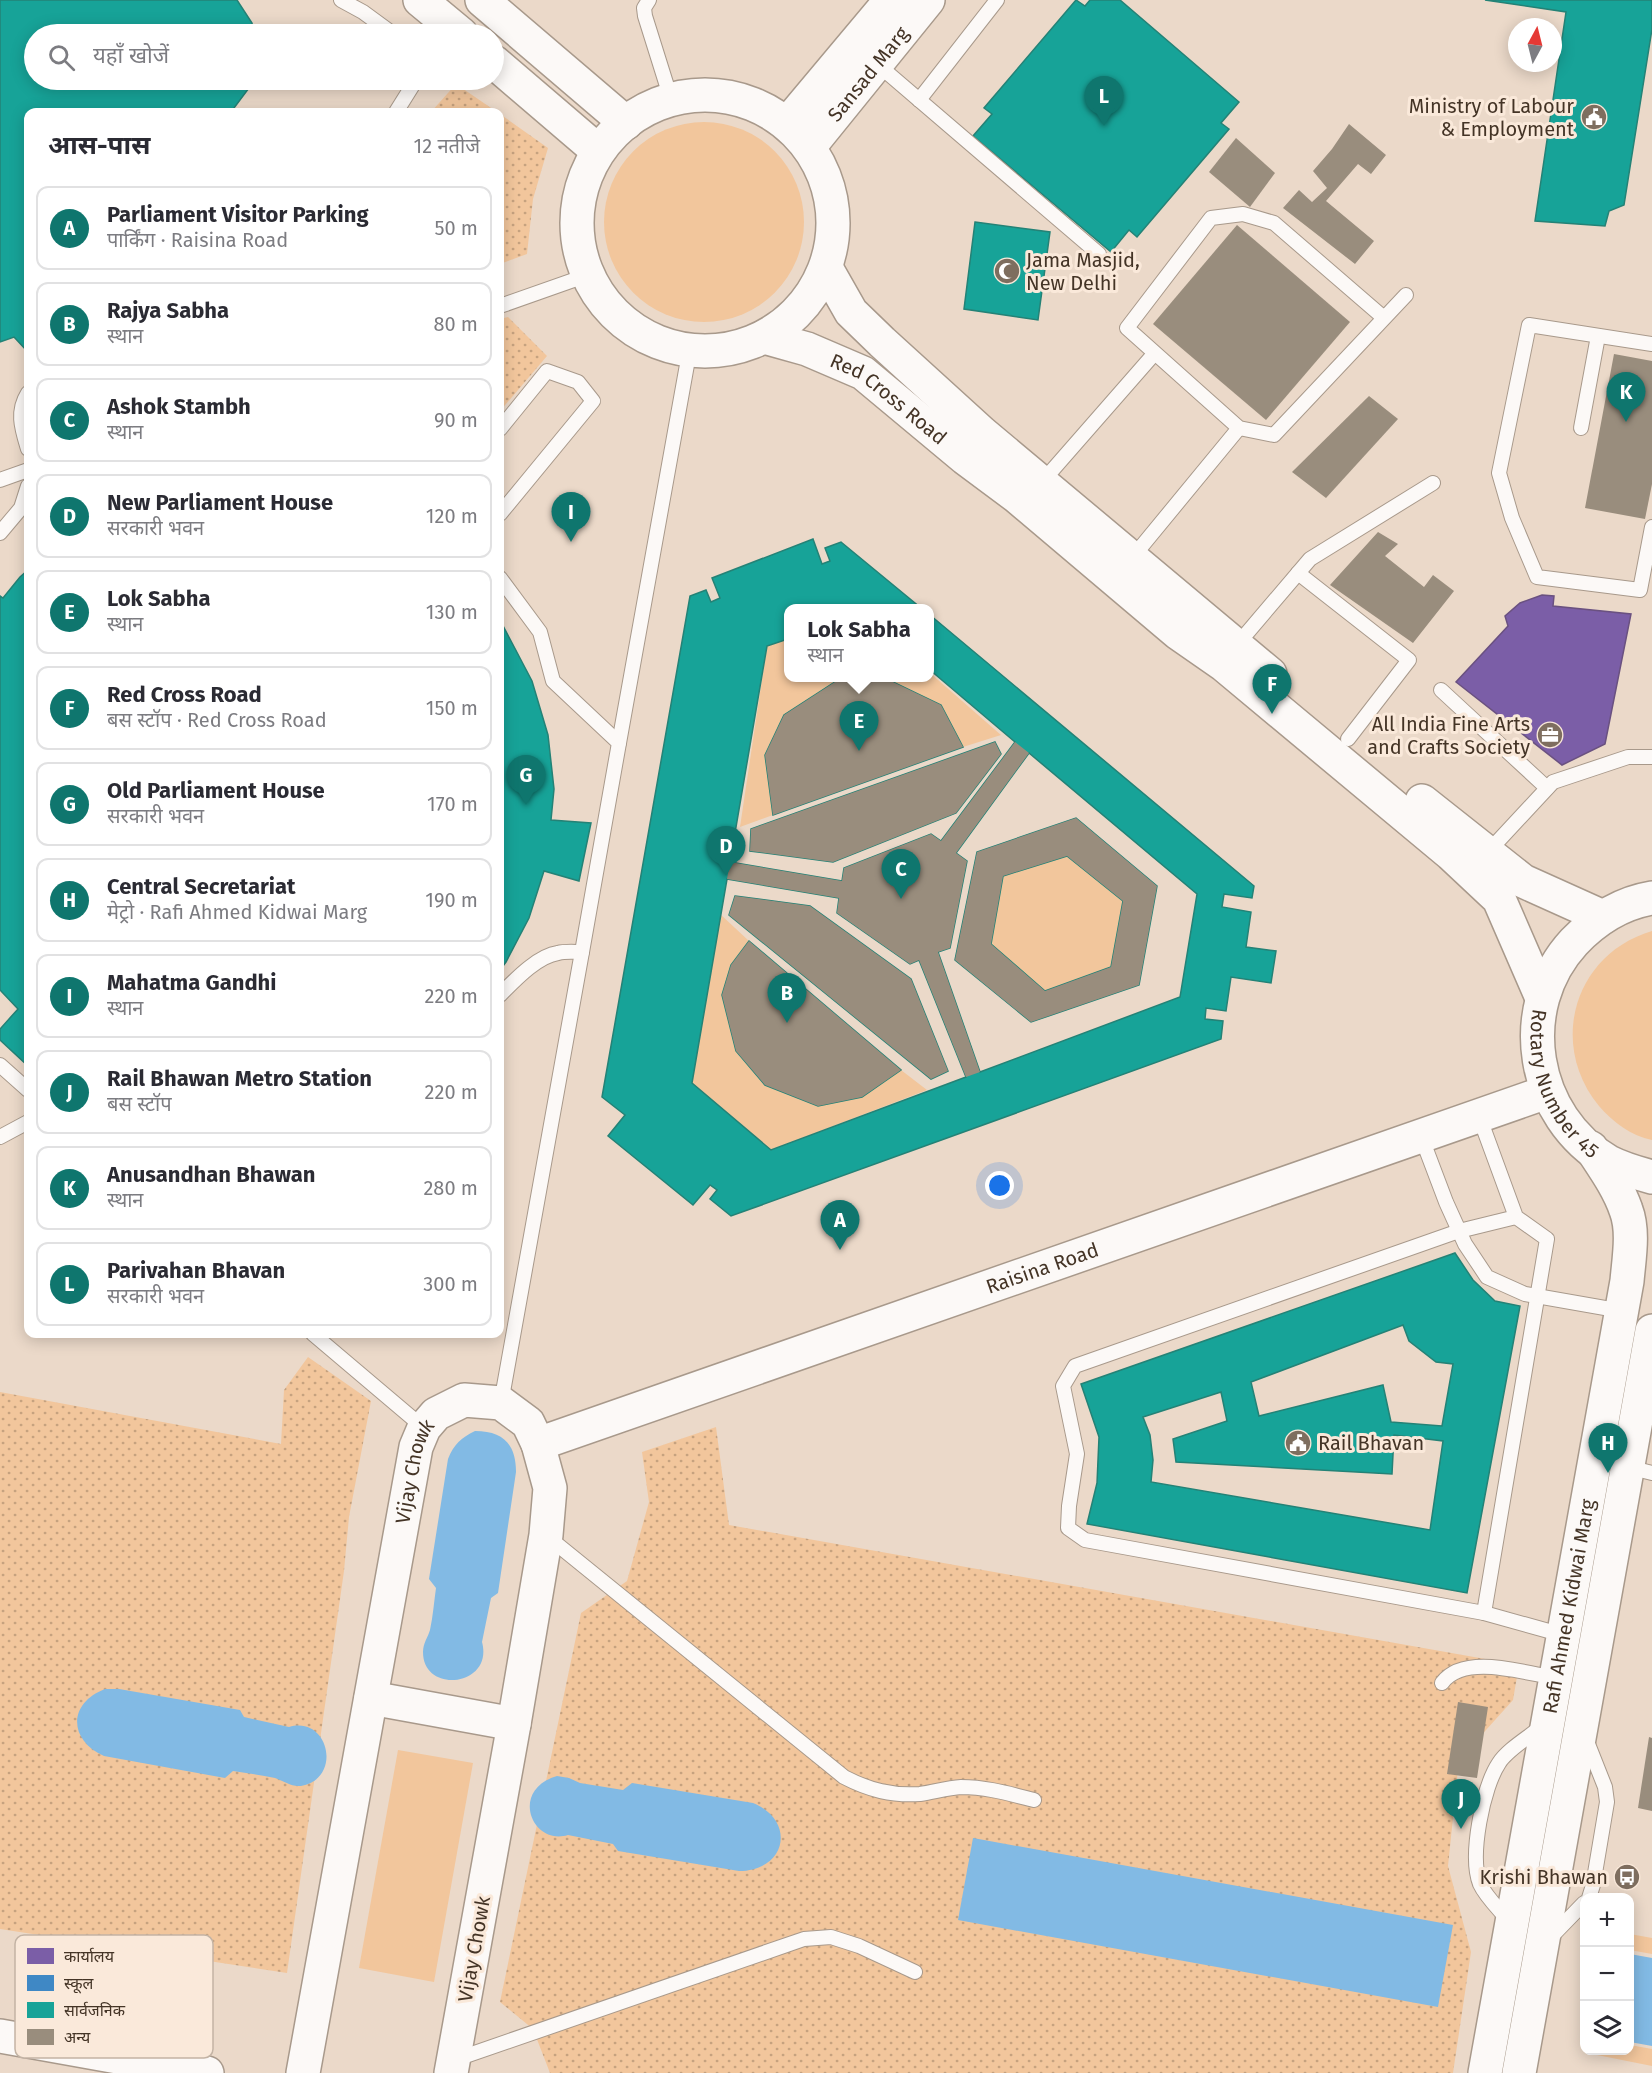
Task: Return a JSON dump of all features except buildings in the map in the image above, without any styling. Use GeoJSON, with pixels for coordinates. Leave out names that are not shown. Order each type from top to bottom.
{"type":"FeatureCollection","features":[{"type":"Feature","properties":{"kind":"main road"},"geometry":{"type":"LineString","coordinates":[[420,0],[446,24]]}},
{"type":"Feature","properties":{"kind":"main road"},"geometry":{"type":"LineString","coordinates":[[482,0],[626,123]]}},
{"type":"Feature","properties":{"kind":"main road","name":"Sansad Marg"},"geometry":{"type":"LineString","coordinates":[[865,53],[891,0]]}},
{"type":"Feature","properties":{"kind":"main road","name":"Sansad Marg"},"geometry":{"type":"LineString","coordinates":[[798,135],[865,53],[928,0]]}},
{"type":"Feature","properties":{"kind":"main road"},"geometry":{"type":"LineString","coordinates":[[504,71],[598,151]]}},
{"type":"Feature","properties":{"kind":"main road"},"geometry":{"type":"LineString","coordinates":[[702,94],[732,97],[761,107],[798,135],[825,174],[833,205],[834,237],[826,268],[816,289],[802,308],[784,325],[764,337],[739,347],[713,351],[669,346],[635,331],[607,306],[596,292],[578,244],[577,212],[584,180],[598,151],[618,128],[626,123],[643,110],[671,99],[702,94]]}},
{"type":"Feature","properties":{"kind":"main road","name":"Red Cross Road"},"geometry":{"type":"LineString","coordinates":[[826,268],[851,312],[974,425],[1236,646],[1523,881],[1603,917]]}},
{"type":"Feature","properties":{"kind":"main road","name":"Red Cross Road"},"geometry":{"type":"LineString","coordinates":[[764,337],[807,348],[863,373],[965,458],[1016,496],[1178,633],[1224,665],[1451,854],[1499,899],[1542,998]]}},
{"type":"Feature","properties":{"kind":"main road","name":"Rotary Number 45"},"geometry":{"type":"LineString","coordinates":[[1652,898],[1629,903],[1603,917],[1565,952],[1542,998],[1537,1021],[1536,1045],[1547,1092],[1558,1113],[1573,1132],[1609,1161],[1629,1171],[1652,1177]]}},
{"type":"Feature","properties":{"kind":"main road","name":"Raisina Road"},"geometry":{"type":"LineString","coordinates":[[538,1444],[1547,1092]]}},
{"type":"Feature","properties":{"kind":"main road","name":"Rafi Ahmed Kidwai Marg"},"geometry":{"type":"LineString","coordinates":[[1485,2073],[1627,1281],[1630,1245],[1627,1212],[1611,1178],[1591,1148]]}},
{"type":"Feature","properties":{"kind":"main road","name":"Rafi Ahmed Kidwai Marg"},"geometry":{"type":"LineString","coordinates":[[1519,2073],[1580,1726],[1640,1470],[1652,1331]]}},
{"type":"Feature","properties":{"kind":"main road","name":"Vijay Chowk"},"geometry":{"type":"LineString","coordinates":[[303,2073],[416,1447],[424,1428],[435,1414],[464,1400],[501,1403],[528,1424],[538,1444],[550,1488],[546,1536],[453,2066]]}},
{"type":"Feature","properties":{"kind":"main road"},"geometry":{"type":"LineString","coordinates":[[371,1698],[514,1724]]}},
{"type":"Feature","properties":{"kind":"main road"},"geometry":{"type":"LineString","coordinates":[[0,2036],[15,2039]]}},
{"type":"Feature","properties":{"kind":"main road"},"geometry":{"type":"LineString","coordinates":[[123,2058],[207,2073]]}},
{"type":"Feature","properties":{"kind":"lane"},"geometry":{"type":"LineString","coordinates":[[341,0],[379,24]]}},
{"type":"Feature","properties":{"kind":"lane"},"geometry":{"type":"LineString","coordinates":[[649,0],[644,8],[645,16],[671,99]]}},
{"type":"Feature","properties":{"kind":"lane"},"geometry":{"type":"LineString","coordinates":[[919,100],[997,0]]}},
{"type":"Feature","properties":{"kind":"lane"},"geometry":{"type":"LineString","coordinates":[[865,53],[1099,254]]}},
{"type":"Feature","properties":{"kind":"lane"},"geometry":{"type":"LineString","coordinates":[[398,108],[410,90]]}},
{"type":"Feature","properties":{"kind":"lane"},"geometry":{"type":"LineString","coordinates":[[1384,318],[1274,223],[1244,214],[1211,218],[1126,328],[1239,428],[1274,435],[1406,295]]}},
{"type":"Feature","properties":{"kind":"lane"},"geometry":{"type":"LineString","coordinates":[[504,305],[588,275]]}},
{"type":"Feature","properties":{"kind":"lane"},"geometry":{"type":"LineString","coordinates":[[1652,344],[1529,325],[1499,473],[1512,518],[1538,577],[1640,590],[1649,555],[1652,526]]}},
{"type":"Feature","properties":{"kind":"lane"},"geometry":{"type":"LineString","coordinates":[[1581,428],[1598,336]]}},
{"type":"Feature","properties":{"kind":"lane"},"geometry":{"type":"LineString","coordinates":[[501,1403],[690,348]]}},
{"type":"Feature","properties":{"kind":"lane"},"geometry":{"type":"LineString","coordinates":[[1042,482],[1154,354]]}},
{"type":"Feature","properties":{"kind":"lane"},"geometry":{"type":"LineString","coordinates":[[504,424],[547,371],[578,382],[593,401],[504,509]]}},
{"type":"Feature","properties":{"kind":"lane"},"geometry":{"type":"LineString","coordinates":[[24,399],[21,404],[24,434]]}},
{"type":"Feature","properties":{"kind":"lane"},"geometry":{"type":"LineString","coordinates":[[1132,558],[1239,428]]}},
{"type":"Feature","properties":{"kind":"lane"},"geometry":{"type":"LineString","coordinates":[[0,480],[24,471]]}},
{"type":"Feature","properties":{"kind":"lane"},"geometry":{"type":"LineString","coordinates":[[1236,646],[1310,560],[1433,483]]}},
{"type":"Feature","properties":{"kind":"lane"},"geometry":{"type":"LineString","coordinates":[[0,533],[21,508],[24,499]]}},
{"type":"Feature","properties":{"kind":"lane"},"geometry":{"type":"LineString","coordinates":[[1298,573],[1409,660],[1348,739]]}},
{"type":"Feature","properties":{"kind":"lane"},"geometry":{"type":"LineString","coordinates":[[504,583],[540,632],[553,681],[619,743]]}},
{"type":"Feature","properties":{"kind":"lane"},"geometry":{"type":"LineString","coordinates":[[1441,690],[1547,788]]}},
{"type":"Feature","properties":{"kind":"lane"},"geometry":{"type":"LineString","coordinates":[[1487,853],[1553,782],[1628,757],[1652,757]]}},
{"type":"Feature","properties":{"kind":"lane"},"geometry":{"type":"LineString","coordinates":[[504,991],[527,969],[544,959],[556,953],[582,952]]}},
{"type":"Feature","properties":{"kind":"lane"},"geometry":{"type":"LineString","coordinates":[[0,1065],[24,1086]]}},
{"type":"Feature","properties":{"kind":"lane"},"geometry":{"type":"LineString","coordinates":[[1479,1116],[1516,1217],[1547,1239],[1484,1613]]}},
{"type":"Feature","properties":{"kind":"lane"},"geometry":{"type":"LineString","coordinates":[[0,1137],[24,1124]]}},
{"type":"Feature","properties":{"kind":"lane"},"geometry":{"type":"LineString","coordinates":[[1421,1136],[1465,1244],[1487,1276],[1525,1294],[1622,1311]]}},
{"type":"Feature","properties":{"kind":"lane"},"geometry":{"type":"LineString","coordinates":[[1516,1217],[1459,1231],[1075,1366],[1063,1386],[1077,1454],[1068,1528],[1085,1540],[1484,1613],[1563,1635]]}},
{"type":"Feature","properties":{"kind":"lane"},"geometry":{"type":"LineString","coordinates":[[318,1338],[424,1428]]}},
{"type":"Feature","properties":{"kind":"lane"},"geometry":{"type":"LineString","coordinates":[[546,1536],[844,1778],[866,1789],[889,1794],[918,1794],[959,1787],[989,1789],[1034,1800]]}},
{"type":"Feature","properties":{"kind":"lane"},"geometry":{"type":"LineString","coordinates":[[1442,1683],[1449,1673],[1480,1665],[1556,1678]]}},
{"type":"Feature","properties":{"kind":"lane"},"geometry":{"type":"LineString","coordinates":[[1511,1924],[1481,1886],[1476,1867],[1476,1844],[1491,1778],[1501,1761],[1548,1721]]}},
{"type":"Feature","properties":{"kind":"lane"},"geometry":{"type":"LineString","coordinates":[[1580,1726],[1605,1787],[1607,1802],[1591,1893]]}},
{"type":"Feature","properties":{"kind":"lane"},"geometry":{"type":"LineString","coordinates":[[1541,1946],[1580,1908]]}},
{"type":"Feature","properties":{"kind":"lane"},"geometry":{"type":"LineString","coordinates":[[453,2066],[804,1939],[831,1937],[859,1946],[915,1972]]}},
{"type":"Feature","properties":{"kind":"shaded area"},"geometry":{"type":"Polygon","coordinates":[[[451,90],[465,90],[491,108],[435,108],[451,90]]]}},
{"type":"Feature","properties":{"kind":"shaded area"},"geometry":{"type":"Polygon","coordinates":[[[504,117],[548,148],[533,199],[527,254],[504,263],[504,117]]]}},
{"type":"Feature","properties":{"kind":"shaded area"},"geometry":{"type":"Polygon","coordinates":[[[704,122],[723,124],[751,134],[781,159],[796,184],[802,203],[804,222],[802,241],[792,269],[767,299],[742,314],[723,320],[704,322],[685,320],[657,310],[627,285],[612,260],[606,241],[604,222],[606,203],[616,175],[641,145],[666,130],[685,124],[704,122]]]}},
{"type":"Feature","properties":{"kind":"shaded area"},"geometry":{"type":"Polygon","coordinates":[[[508,317],[547,356],[504,406],[504,318],[508,317]]]}},
{"type":"Feature","properties":{"kind":"shaded area"},"geometry":{"type":"Polygon","coordinates":[[[784,640],[784,682],[893,682],[784,715],[765,755],[773,815],[740,827],[767,646],[784,640]]]}},
{"type":"Feature","properties":{"kind":"shaded area"},"geometry":{"type":"Polygon","coordinates":[[[934,676],[1001,735],[963,747],[941,705],[893,682],[934,682],[934,676]]]}},
{"type":"Feature","properties":{"kind":"shaded area"},"geometry":{"type":"Polygon","coordinates":[[[1067,856],[1123,901],[1111,967],[1045,991],[991,944],[1003,876],[1067,856]]]}},
{"type":"Feature","properties":{"kind":"shaded area"},"geometry":{"type":"Polygon","coordinates":[[[720,914],[749,941],[731,965],[722,995],[736,1051],[765,1085],[818,1106],[901,1070],[927,1090],[771,1150],[692,1083],[720,914]]]}},
{"type":"Feature","properties":{"kind":"shaded area"},"geometry":{"type":"Polygon","coordinates":[[[1652,931],[1652,1140],[1623,1128],[1599,1106],[1583,1082],[1575,1056],[1573,1029],[1577,1004],[1588,980],[1604,959],[1625,943],[1652,931]]]}},
{"type":"Feature","properties":{"kind":"shaded area"},"geometry":{"type":"Polygon","coordinates":[[[308,1357],[371,1401],[349,1517],[344,1571],[287,1973],[213,1962],[213,1935],[39,1935],[0,1929],[0,1392],[281,1444],[284,1390],[308,1357]]]}},
{"type":"Feature","properties":{"kind":"shaded area"},"geometry":{"type":"Polygon","coordinates":[[[716,1427],[729,1525],[1519,1665],[1513,1700],[1459,1760],[1448,1866],[1471,1952],[1453,2073],[550,2073],[533,2029],[500,2002],[581,1613],[627,1581],[649,1502],[642,1452],[716,1427]]]}},
{"type":"Feature","properties":{"kind":"shaded area"},"geometry":{"type":"Polygon","coordinates":[[[398,1750],[473,1763],[434,1982],[359,1968],[398,1750]]]}},
{"type":"Feature","properties":{"kind":"shaded area"},"geometry":{"type":"Polygon","coordinates":[[[1634,1935],[1652,1938],[1652,1954],[1634,1951],[1634,1935]]]}},
{"type":"Feature","properties":{"kind":"shaded area"},"geometry":{"type":"Polygon","coordinates":[[[1634,2046],[1652,2049],[1652,2066],[1597,2055],[1634,2055],[1634,2046]]]}},
{"type":"Feature","properties":{"kind":"water"},"geometry":{"type":"Polygon","coordinates":[[[475,1431],[493,1433],[506,1441],[514,1454],[516,1472],[498,1593],[491,1598],[482,1642],[483,1657],[478,1668],[469,1676],[457,1680],[445,1679],[434,1675],[426,1666],[423,1652],[430,1630],[436,1588],[429,1579],[448,1459],[458,1442],[475,1431]]]}},
{"type":"Feature","properties":{"kind":"water"},"geometry":{"type":"Polygon","coordinates":[[[105,1689],[119,1689],[240,1710],[244,1717],[289,1727],[303,1726],[314,1730],[321,1739],[326,1749],[326,1761],[322,1772],[314,1781],[297,1786],[275,1778],[249,1773],[233,1771],[225,1778],[104,1756],[84,1741],[77,1722],[84,1703],[105,1689]]]}},
{"type":"Feature","properties":{"kind":"water"},"geometry":{"type":"Polygon","coordinates":[[[557,1776],[580,1783],[623,1790],[632,1783],[753,1803],[767,1811],[776,1821],[780,1832],[780,1844],[776,1854],[767,1863],[755,1869],[739,1871],[618,1851],[613,1844],[568,1835],[555,1836],[544,1832],[536,1825],[531,1815],[530,1804],[533,1793],[542,1783],[557,1776]]]}},
{"type":"Feature","properties":{"kind":"water"},"geometry":{"type":"Polygon","coordinates":[[[973,1838],[1453,1925],[1438,2007],[958,1920],[973,1838]]]}},
{"type":"Feature","properties":{"kind":"water"},"geometry":{"type":"Polygon","coordinates":[[[1634,1955],[1652,1958],[1652,2046],[1634,2043],[1634,1955]]]}},
{"type":"Feature","properties":{"kind":"place","name":"Ministry of Labour & Employment"},"geometry":{"type":"Point","coordinates":[1594,117]}},
{"type":"Feature","properties":{"kind":"place","name":"Parivahan Bhavan"},"geometry":{"type":"Point","coordinates":[1104,126]}},
{"type":"Feature","properties":{"kind":"place","name":"Jama Masjid, New Delhi"},"geometry":{"type":"Point","coordinates":[1007,271]}},
{"type":"Feature","properties":{"kind":"place","name":"Anusandhan Bhawan"},"geometry":{"type":"Point","coordinates":[1626,422]}},
{"type":"Feature","properties":{"kind":"place","name":"Mahatma Gandhi"},"geometry":{"type":"Point","coordinates":[571,542]}},
{"type":"Feature","properties":{"kind":"place","name":"Red Cross Road"},"geometry":{"type":"Point","coordinates":[1272,714]}},
{"type":"Feature","properties":{"kind":"place","name":"All India Fine Arts and Crafts Society"},"geometry":{"type":"Point","coordinates":[1550,735]}},
{"type":"Feature","properties":{"kind":"place","name":"Lok Sabha"},"geometry":{"type":"Point","coordinates":[859,751]}},
{"type":"Feature","properties":{"kind":"place","name":"Old Parliament House"},"geometry":{"type":"Point","coordinates":[526,805]}},
{"type":"Feature","properties":{"kind":"place","name":"New Parliament House"},"geometry":{"type":"Point","coordinates":[726,876]}},
{"type":"Feature","properties":{"kind":"place","name":"Ashok Stambh"},"geometry":{"type":"Point","coordinates":[901,899]}},
{"type":"Feature","properties":{"kind":"place","name":"Rajya Sabha"},"geometry":{"type":"Point","coordinates":[787,1023]}},
{"type":"Feature","properties":{"kind":"place","name":"Parliament Visitor Parking"},"geometry":{"type":"Point","coordinates":[840,1250]}},
{"type":"Feature","properties":{"kind":"place","name":"Rail Bhavan"},"geometry":{"type":"Point","coordinates":[1298,1443]}},
{"type":"Feature","properties":{"kind":"place","name":"Central Secretariat"},"geometry":{"type":"Point","coordinates":[1608,1473]}},
{"type":"Feature","properties":{"kind":"place","name":"Rail Bhawan Metro Station"},"geometry":{"type":"Point","coordinates":[1461,1829]}},
{"type":"Feature","properties":{"kind":"place","name":"Krishi Bhawan"},"geometry":{"type":"Point","coordinates":[1627,1877]}}]}
